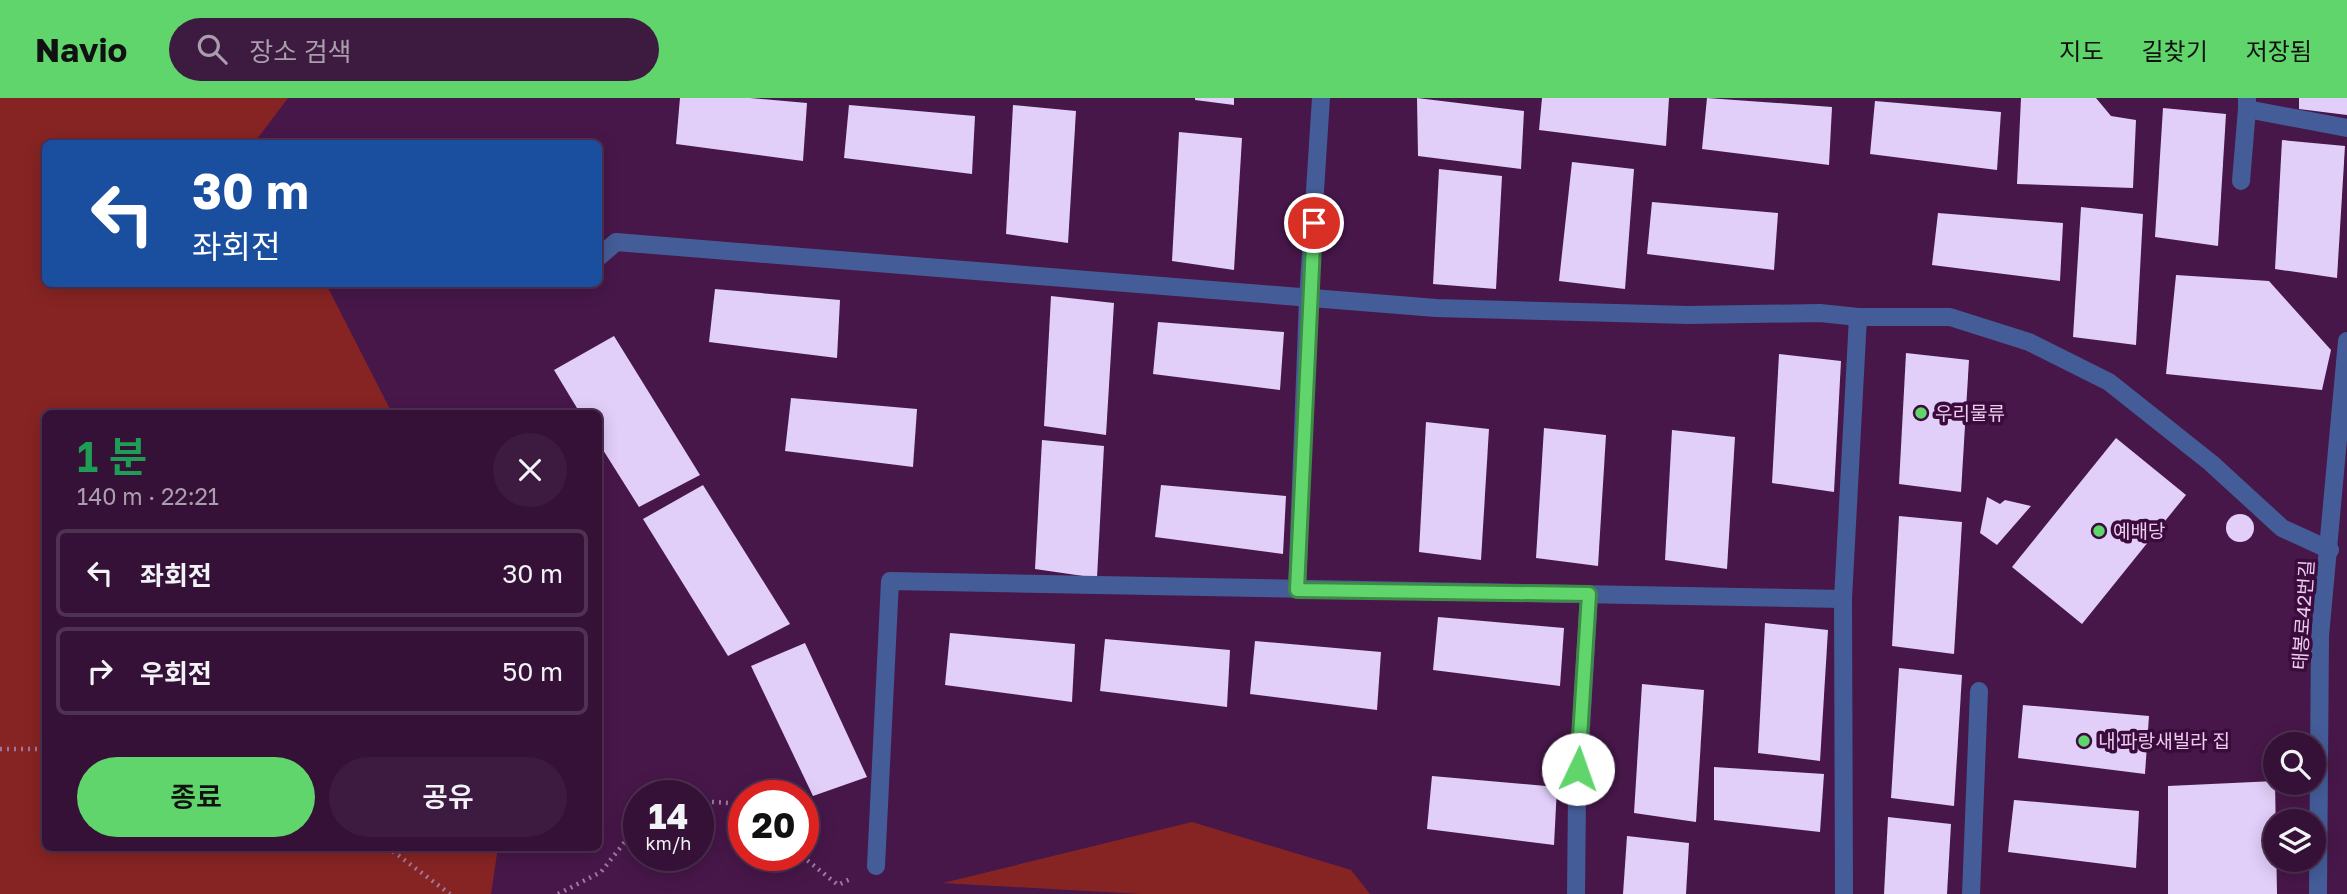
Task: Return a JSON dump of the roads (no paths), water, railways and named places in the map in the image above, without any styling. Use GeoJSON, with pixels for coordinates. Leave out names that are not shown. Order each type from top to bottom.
{"type":"FeatureCollection","features":[{"type":"Feature","properties":{"kind":"street"},"geometry":{"type":"LineString","coordinates":[[1297,590],[1308,299],[1321,98]]}},
{"type":"Feature","properties":{"kind":"street"},"geometry":{"type":"LineString","coordinates":[[2241,181],[2247,104],[2347,128]]}},
{"type":"Feature","properties":{"kind":"street"},"geometry":{"type":"LineString","coordinates":[[602,254],[617,242],[1436,308],[1688,315],[1820,313],[1858,317],[1950,317],[2029,342],[2109,382],[2211,463],[2282,528],[2330,550]]}},
{"type":"Feature","properties":{"kind":"street"},"geometry":{"type":"LineString","coordinates":[[1844,894],[1843,599],[1858,317]]}},
{"type":"Feature","properties":{"kind":"street","name":"태봉로42번길"},"geometry":{"type":"LineString","coordinates":[[2318,894],[2320,636],[2330,550],[2347,341]]}},
{"type":"Feature","properties":{"kind":"street"},"geometry":{"type":"LineString","coordinates":[[876,866],[890,581],[1843,599]]}},
{"type":"Feature","properties":{"kind":"street"},"geometry":{"type":"LineString","coordinates":[[1576,894],[1577,794],[1589,594]]}},
{"type":"Feature","properties":{"kind":"street"},"geometry":{"type":"LineString","coordinates":[[1971,894],[1979,691]]}},
{"type":"Feature","properties":{"kind":"place","name":"우리물류"},"geometry":{"type":"Point","coordinates":[1921,413]}},
{"type":"Feature","properties":{"kind":"place","name":"예배당"},"geometry":{"type":"Point","coordinates":[2099,531]}},
{"type":"Feature","properties":{"kind":"place","name":"내 파랑새빌라 집"},"geometry":{"type":"Point","coordinates":[2084,741]}}]}
